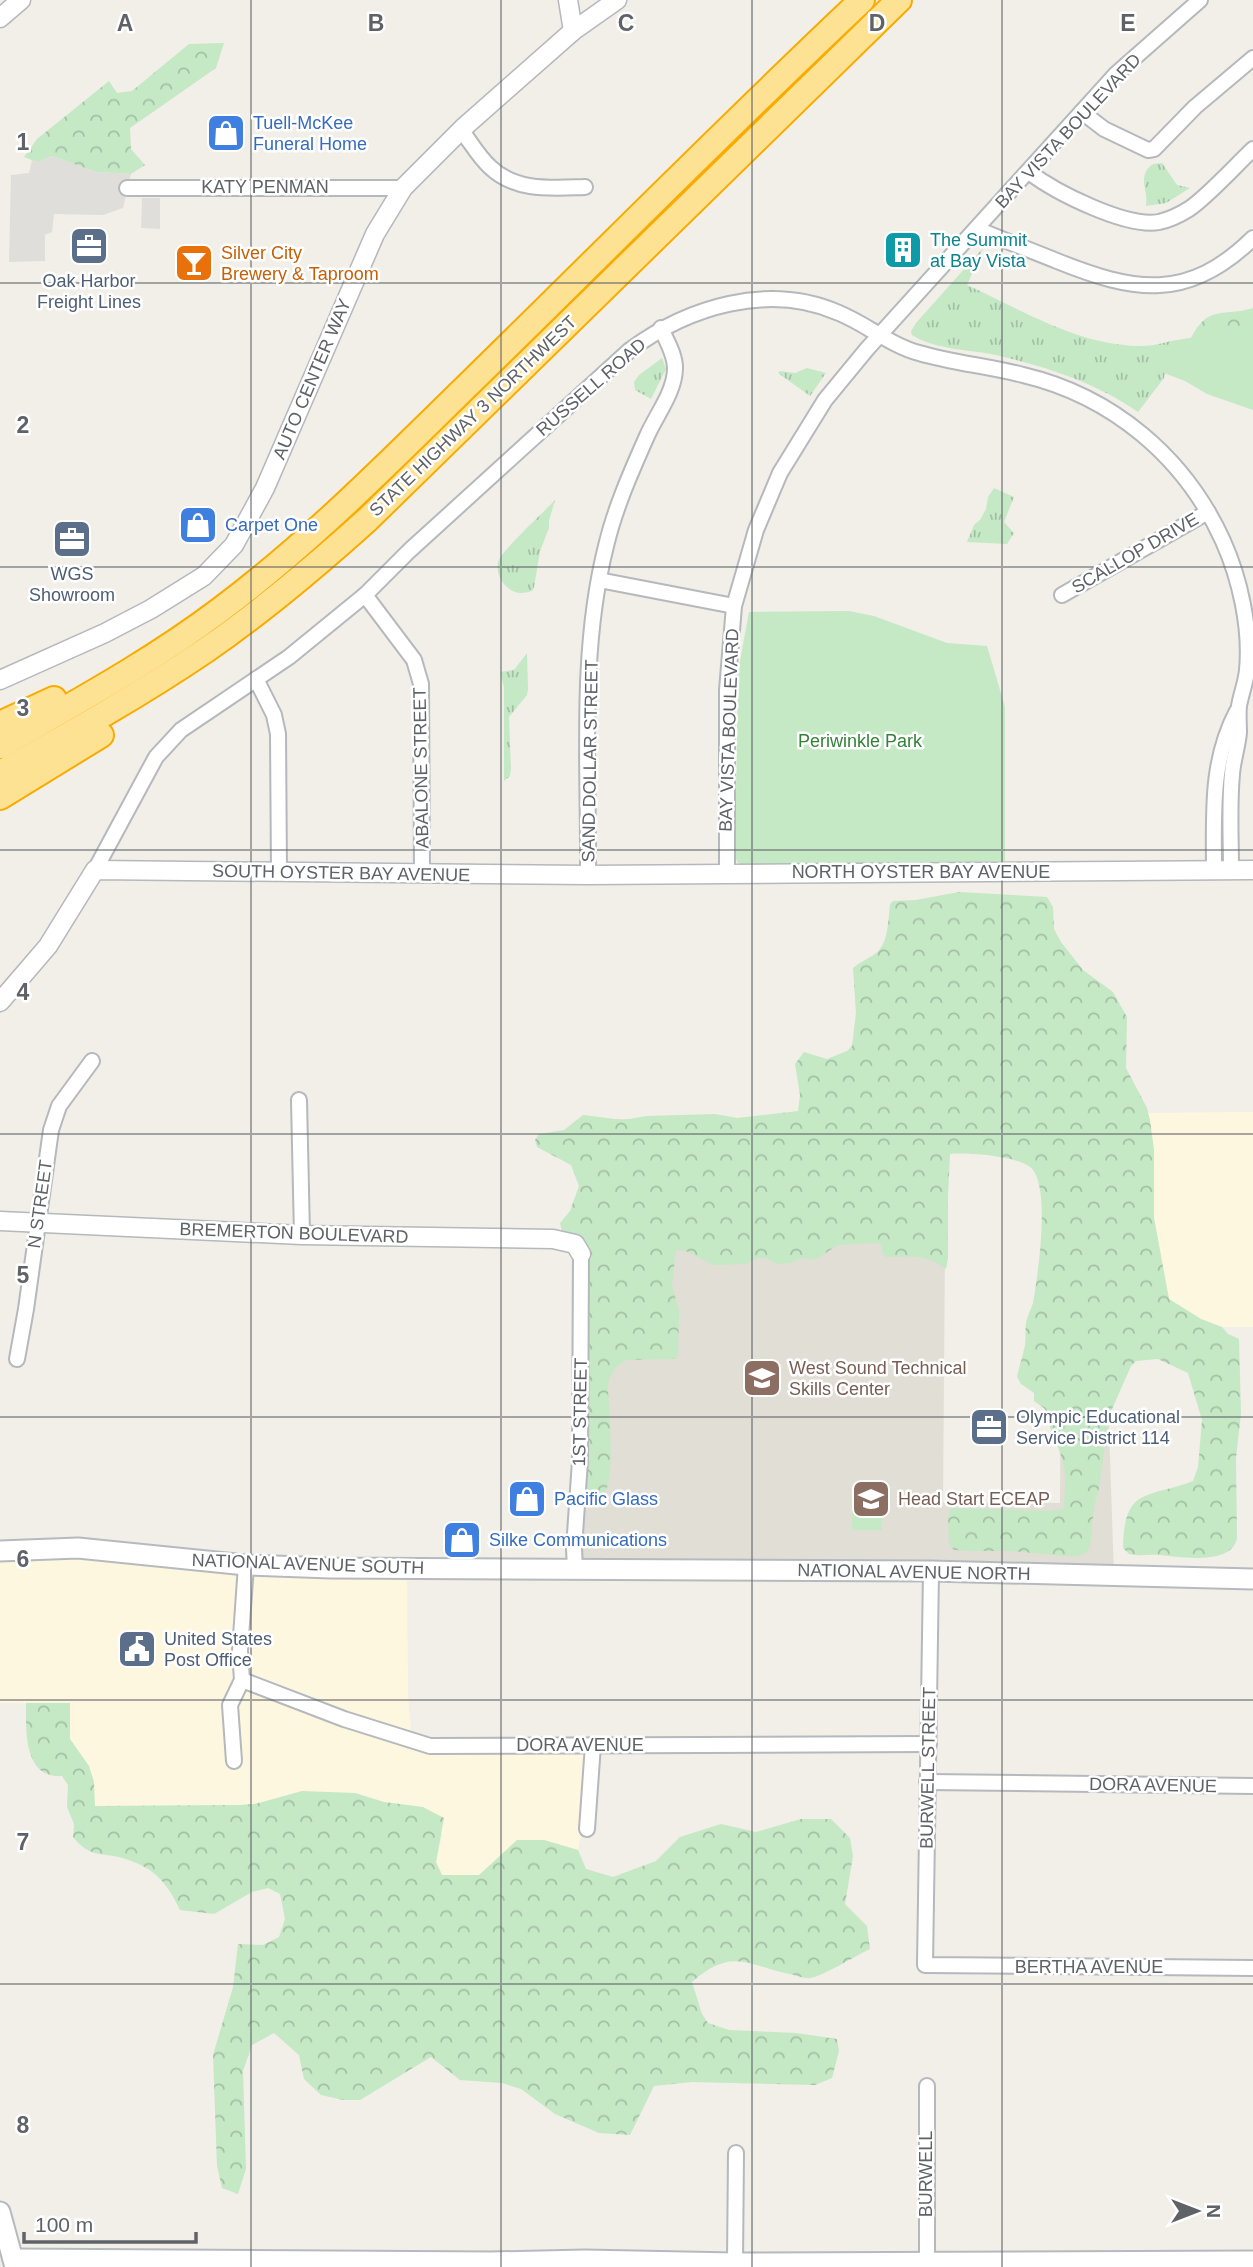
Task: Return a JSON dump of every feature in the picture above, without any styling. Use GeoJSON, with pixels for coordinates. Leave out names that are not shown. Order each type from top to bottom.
{"type":"FeatureCollection","features":[{"type":"Feature","properties":{"kind":"highway"},"geometry":{"type":"LineString","coordinates":[[756,100],[845,0]]}},
{"type":"Feature","properties":{"kind":"highway","name":"STATE HIGHWAY 3 NORTHWEST"},"geometry":{"type":"LineString","coordinates":[[0,746],[114,681],[185,635],[323,526],[756,100],[862,0]]}},
{"type":"Feature","properties":{"kind":"highway","name":"STATE HIGHWAY 3 NORTHWEST"},"geometry":{"type":"LineString","coordinates":[[0,773],[86,725],[177,669],[246,621],[318,564],[368,519],[899,0]]}},
{"type":"Feature","properties":{"kind":"highway"},"geometry":{"type":"LineString","coordinates":[[0,797],[207,667],[284,601],[318,564]]}},
{"type":"Feature","properties":{"kind":"highway"},"geometry":{"type":"LineString","coordinates":[[0,724],[86,684],[142,653],[254,583]]}},
{"type":"Feature","properties":{"kind":"main road","name":"NATIONAL AVENUE SOUTH"},"geometry":{"type":"LineString","coordinates":[[0,1551],[78,1548],[246,1565],[575,1570]]}},
{"type":"Feature","properties":{"kind":"main road","name":"NATIONAL AVENUE NORTH"},"geometry":{"type":"LineString","coordinates":[[575,1570],[931,1571],[1253,1579]]}},
{"type":"Feature","properties":{"kind":"main road"},"geometry":{"type":"LineString","coordinates":[[0,2212],[14,2263],[947,2265],[1253,2262]]}},
{"type":"Feature","properties":{"kind":"street"},"geometry":{"type":"LineString","coordinates":[[0,18],[21,0]]}},
{"type":"Feature","properties":{"kind":"street"},"geometry":{"type":"LineString","coordinates":[[568,0],[573,31]]}},
{"type":"Feature","properties":{"kind":"street","name":"AUTO CENTER WAY"},"geometry":{"type":"LineString","coordinates":[[0,680],[105,633],[151,609],[204,576],[234,545],[265,488],[375,234],[402,188],[442,148],[573,31],[617,0]]}},
{"type":"Feature","properties":{"kind":"street","name":"BAY VISTA BOULEVARD"},"geometry":{"type":"LineString","coordinates":[[727,874],[727,690],[734,606],[755,530],[780,472],[825,400],[881,335],[1116,74],[1200,0]]}},
{"type":"Feature","properties":{"kind":"street"},"geometry":{"type":"LineString","coordinates":[[1083,112],[1104,129],[1148,150],[1154,149],[1195,107],[1253,58]]}},
{"type":"Feature","properties":{"kind":"street"},"geometry":{"type":"LineString","coordinates":[[461,131],[490,167],[512,182],[536,188],[585,187]]}},
{"type":"Feature","properties":{"kind":"street"},"geometry":{"type":"LineString","coordinates":[[1029,172],[1043,183],[1082,202],[1138,222],[1160,222],[1189,208],[1253,149]]}},
{"type":"Feature","properties":{"kind":"street","name":"KATY PENMAN"},"geometry":{"type":"LineString","coordinates":[[127,188],[402,188]]}},
{"type":"Feature","properties":{"kind":"street"},"geometry":{"type":"LineString","coordinates":[[977,229],[1100,278],[1152,287],[1186,281],[1207,272],[1231,258],[1253,238]]}},
{"type":"Feature","properties":{"kind":"street","name":"RUSSELL ROAD"},"geometry":{"type":"LineString","coordinates":[[94,870],[156,757],[181,730],[289,657],[365,595],[409,551],[629,350],[661,328],[688,315],[718,306],[765,299],[830,309],[915,352],[1037,379],[1098,404],[1129,423],[1166,454],[1192,485],[1228,554],[1246,624],[1247,671],[1239,707],[1227,729],[1219,756],[1214,795],[1222,870]]}},
{"type":"Feature","properties":{"kind":"street","name":"SAND DOLLAR STREET"},"geometry":{"type":"LineString","coordinates":[[588,875],[587,678],[599,580],[606,545],[619,504],[673,383],[674,361],[661,328]]}},
{"type":"Feature","properties":{"kind":"street","name":"SCALLOP DRIVE"},"geometry":{"type":"LineString","coordinates":[[1062,595],[1208,512]]}},
{"type":"Feature","properties":{"kind":"street"},"geometry":{"type":"LineString","coordinates":[[599,580],[734,606]]}},
{"type":"Feature","properties":{"kind":"street","name":"ABALONE STREET"},"geometry":{"type":"LineString","coordinates":[[365,595],[414,660],[421,684],[422,874]]}},
{"type":"Feature","properties":{"kind":"street"},"geometry":{"type":"LineString","coordinates":[[256,678],[274,715],[278,734],[279,872]]}},
{"type":"Feature","properties":{"kind":"street"},"geometry":{"type":"LineString","coordinates":[[0,1002],[48,946],[94,870]]}},
{"type":"Feature","properties":{"kind":"street","name":"SOUTH OYSTER BAY AVENUE"},"geometry":{"type":"LineString","coordinates":[[94,870],[588,875]]}},
{"type":"Feature","properties":{"kind":"street","name":"NORTH OYSTER BAY AVENUE"},"geometry":{"type":"LineString","coordinates":[[588,875],[1253,870]]}},
{"type":"Feature","properties":{"kind":"street","name":"N STREET"},"geometry":{"type":"LineString","coordinates":[[17,1359],[51,1130],[59,1107],[92,1062]]}},
{"type":"Feature","properties":{"kind":"street"},"geometry":{"type":"LineString","coordinates":[[299,1100],[302,1236]]}},
{"type":"Feature","properties":{"kind":"street","name":"BREMERTON BOULEVARD"},"geometry":{"type":"LineString","coordinates":[[0,1221],[302,1236],[553,1239],[575,1244],[581,1254]]}},
{"type":"Feature","properties":{"kind":"street","name":"1ST STREET"},"geometry":{"type":"LineString","coordinates":[[575,1570],[581,1254]]}},
{"type":"Feature","properties":{"kind":"street"},"geometry":{"type":"LineString","coordinates":[[234,1761],[230,1705],[242,1680],[240,1651],[246,1565]]}},
{"type":"Feature","properties":{"kind":"street","name":"BURWELL STREET"},"geometry":{"type":"LineString","coordinates":[[925,1965],[931,1571]]}},
{"type":"Feature","properties":{"kind":"street","name":"DORA AVENUE"},"geometry":{"type":"LineString","coordinates":[[242,1680],[430,1746],[929,1744]]}},
{"type":"Feature","properties":{"kind":"street"},"geometry":{"type":"LineString","coordinates":[[587,1829],[593,1745]]}},
{"type":"Feature","properties":{"kind":"street","name":"DORA AVENUE"},"geometry":{"type":"LineString","coordinates":[[927,1782],[1253,1786]]}},
{"type":"Feature","properties":{"kind":"street","name":"BERTHA AVENUE"},"geometry":{"type":"LineString","coordinates":[[925,1965],[1253,1968]]}},
{"type":"Feature","properties":{"kind":"street","name":"BURWELL"},"geometry":{"type":"LineString","coordinates":[[927,2086],[927,2263]]}},
{"type":"Feature","properties":{"kind":"street"},"geometry":{"type":"LineString","coordinates":[[735,2263],[736,2153]]}},
{"type":"Feature","properties":{"kind":"shaded area"},"geometry":{"type":"Polygon","coordinates":[[[52,156],[96,172],[131,174],[123,208],[103,215],[54,214],[52,232],[45,235],[45,261],[9,262],[11,175],[29,173],[32,160],[37,162],[52,156]]]}},
{"type":"Feature","properties":{"kind":"shaded area"},"geometry":{"type":"Polygon","coordinates":[[[142,198],[160,198],[160,229],[141,228],[142,198]]]}},
{"type":"Feature","properties":{"kind":"shaded area"},"geometry":{"type":"Polygon","coordinates":[[[1253,1112],[1253,1327],[1222,1327],[1201,1319],[1169,1299],[1154,1218],[1154,1150],[1148,1113],[1253,1112]]]}},
{"type":"Feature","properties":{"kind":"shaded area","name":"West Sound Technical Skills Center"},"geometry":{"type":"Polygon","coordinates":[[[586,1119],[946,1120],[943,1502],[1060,1503],[1061,1340],[1106,1338],[1114,1576],[575,1570],[586,1119]]]}},
{"type":"Feature","properties":{"kind":"shaded area"},"geometry":{"type":"Polygon","coordinates":[[[0,1552],[407,1569],[408,1696],[412,1740],[593,1745],[587,1829],[580,1839],[578,1850],[544,1840],[479,1875],[442,1875],[436,1862],[442,1835],[423,1807],[384,1802],[355,1793],[240,1805],[94,1806],[94,1782],[89,1766],[70,1739],[70,1704],[0,1703],[0,1552]]]}},
{"type":"Feature","properties":{"kind":"green space"},"geometry":{"type":"Polygon","coordinates":[[[224,43],[216,68],[130,128],[131,149],[145,165],[131,174],[96,172],[52,156],[37,162],[24,157],[37,139],[109,81],[117,93],[132,91],[189,44],[224,43]]]}},
{"type":"Feature","properties":{"kind":"green space"},"geometry":{"type":"Polygon","coordinates":[[[1162,163],[1177,185],[1190,188],[1166,203],[1146,206],[1145,173],[1153,164],[1162,163]]]}},
{"type":"Feature","properties":{"kind":"green space"},"geometry":{"type":"Polygon","coordinates":[[[983,248],[967,285],[1075,334],[1121,345],[1144,346],[1171,341],[1164,378],[1138,412],[1106,393],[1055,371],[1000,356],[932,344],[912,335],[911,331],[916,323],[983,248]]]}},
{"type":"Feature","properties":{"kind":"green space"},"geometry":{"type":"Polygon","coordinates":[[[1253,308],[1253,371],[1191,338],[1197,327],[1210,316],[1253,308]]]}},
{"type":"Feature","properties":{"kind":"green space"},"geometry":{"type":"Polygon","coordinates":[[[1253,323],[1253,410],[1207,394],[1164,373],[1171,341],[1213,334],[1253,323]]]}},
{"type":"Feature","properties":{"kind":"green space"},"geometry":{"type":"Polygon","coordinates":[[[662,358],[666,369],[651,399],[635,390],[634,382],[662,358]]]}},
{"type":"Feature","properties":{"kind":"green space"},"geometry":{"type":"Polygon","coordinates":[[[807,368],[826,373],[810,396],[778,373],[795,373],[807,368]]]}},
{"type":"Feature","properties":{"kind":"green space"},"geometry":{"type":"Polygon","coordinates":[[[994,488],[1014,497],[1004,522],[1014,533],[1007,544],[967,542],[974,525],[986,509],[988,497],[994,488]]]}},
{"type":"Feature","properties":{"kind":"green space"},"geometry":{"type":"Polygon","coordinates":[[[555,500],[549,528],[540,551],[534,587],[532,591],[525,593],[513,591],[501,579],[498,562],[515,540],[555,500]]]}},
{"type":"Feature","properties":{"kind":"green space","name":"Periwinkle Park"},"geometry":{"type":"Polygon","coordinates":[[[849,611],[874,616],[947,643],[987,646],[1005,707],[1005,861],[748,868],[737,862],[738,672],[749,612],[849,611]]]}},
{"type":"Feature","properties":{"kind":"green space"},"geometry":{"type":"Polygon","coordinates":[[[527,653],[527,695],[509,717],[511,768],[510,776],[504,781],[504,687],[500,672],[514,670],[527,653]]]}},
{"type":"Feature","properties":{"kind":"green space"},"geometry":{"type":"Polygon","coordinates":[[[959,892],[1047,897],[1053,907],[1054,929],[1061,942],[1083,970],[1113,992],[1127,1017],[1126,1068],[1147,1108],[1150,1120],[1154,1150],[1154,1218],[1169,1299],[1239,1339],[1241,1413],[1236,1458],[1237,1538],[1226,1553],[1191,1558],[1129,1554],[1123,1548],[1124,1528],[1133,1504],[1151,1494],[1193,1481],[1198,1467],[1202,1420],[1188,1373],[1158,1359],[1136,1361],[1131,1366],[1109,1416],[1090,1547],[1086,1553],[1067,1556],[971,1551],[954,1550],[949,1545],[948,1518],[951,1508],[1050,1511],[1064,1507],[1064,1468],[1045,1409],[1034,1401],[1034,1393],[1021,1384],[1017,1377],[1025,1345],[1027,1320],[1033,1303],[1040,1254],[1042,1214],[1038,1181],[1033,1170],[1027,1165],[1007,1158],[981,1154],[950,1154],[946,1269],[924,1258],[886,1257],[881,1245],[877,1243],[838,1245],[815,1260],[801,1258],[791,1263],[777,1264],[766,1258],[758,1258],[745,1264],[713,1265],[686,1251],[676,1250],[672,1285],[679,1311],[678,1356],[674,1359],[627,1360],[614,1370],[608,1386],[610,1476],[603,1495],[594,1497],[585,1491],[576,1239],[562,1232],[560,1223],[570,1211],[579,1186],[571,1165],[537,1147],[535,1140],[539,1134],[564,1130],[583,1115],[623,1120],[647,1116],[715,1114],[737,1118],[798,1111],[800,1095],[795,1064],[804,1052],[827,1059],[847,1051],[852,1046],[856,1013],[853,968],[878,952],[882,946],[887,933],[890,904],[893,901],[916,900],[959,892]]]}},
{"type":"Feature","properties":{"kind":"green space"},"geometry":{"type":"Polygon","coordinates":[[[852,1511],[873,1511],[873,1515],[881,1515],[882,1530],[852,1530],[852,1511]]]}},
{"type":"Feature","properties":{"kind":"green space"},"geometry":{"type":"Polygon","coordinates":[[[26,1703],[70,1703],[70,1739],[89,1766],[94,1782],[95,1806],[240,1805],[255,1804],[302,1791],[355,1793],[384,1802],[423,1807],[444,1818],[436,1862],[442,1875],[479,1875],[517,1840],[544,1840],[578,1850],[586,1869],[613,1877],[656,1861],[680,1837],[721,1824],[756,1832],[801,1819],[831,1819],[850,1838],[853,1856],[845,1904],[867,1926],[870,1949],[810,1978],[731,1961],[719,1964],[692,1982],[702,2014],[708,2023],[729,2030],[796,2033],[837,2039],[839,2051],[832,2078],[815,2085],[692,2082],[654,2086],[630,2135],[599,2133],[555,2114],[521,2089],[502,2083],[460,2080],[431,2057],[360,2100],[343,2100],[321,2095],[304,2079],[299,2055],[274,2033],[252,2045],[243,2071],[246,2169],[238,2194],[222,2188],[217,2166],[213,2055],[233,1987],[238,1944],[263,1945],[279,1937],[285,1919],[280,1894],[268,1888],[252,1892],[214,1914],[180,1910],[170,1892],[153,1872],[126,1859],[86,1849],[73,1837],[74,1824],[67,1807],[68,1785],[62,1776],[49,1775],[40,1770],[33,1761],[27,1738],[26,1703]]]}},
{"type":"Feature","properties":{"kind":"place","name":"Tuell-McKee Funeral Home"},"geometry":{"type":"Point","coordinates":[226,133]}},
{"type":"Feature","properties":{"kind":"place","name":"Oak Harbor Freight Lines"},"geometry":{"type":"Point","coordinates":[89,246]}},
{"type":"Feature","properties":{"kind":"place","name":"The Summit at Bay Vista"},"geometry":{"type":"Point","coordinates":[903,250]}},
{"type":"Feature","properties":{"kind":"place","name":"Silver City Brewery & Taproom"},"geometry":{"type":"Point","coordinates":[194,263]}},
{"type":"Feature","properties":{"kind":"place","name":"Carpet One"},"geometry":{"type":"Point","coordinates":[198,525]}},
{"type":"Feature","properties":{"kind":"place","name":"WGS Showroom"},"geometry":{"type":"Point","coordinates":[72,539]}},
{"type":"Feature","properties":{"kind":"place","name":"West Sound Technical Skills Center"},"geometry":{"type":"Point","coordinates":[762,1378]}},
{"type":"Feature","properties":{"kind":"place","name":"Olympic Educational Service District 114"},"geometry":{"type":"Point","coordinates":[989,1427]}},
{"type":"Feature","properties":{"kind":"place","name":"Pacific Glass"},"geometry":{"type":"Point","coordinates":[527,1499]}},
{"type":"Feature","properties":{"kind":"place","name":"Head Start ECEAP"},"geometry":{"type":"Point","coordinates":[871,1499]}},
{"type":"Feature","properties":{"kind":"place","name":"Silke Communications"},"geometry":{"type":"Point","coordinates":[462,1540]}},
{"type":"Feature","properties":{"kind":"place","name":"United States Post Office"},"geometry":{"type":"Point","coordinates":[137,1649]}}]}
